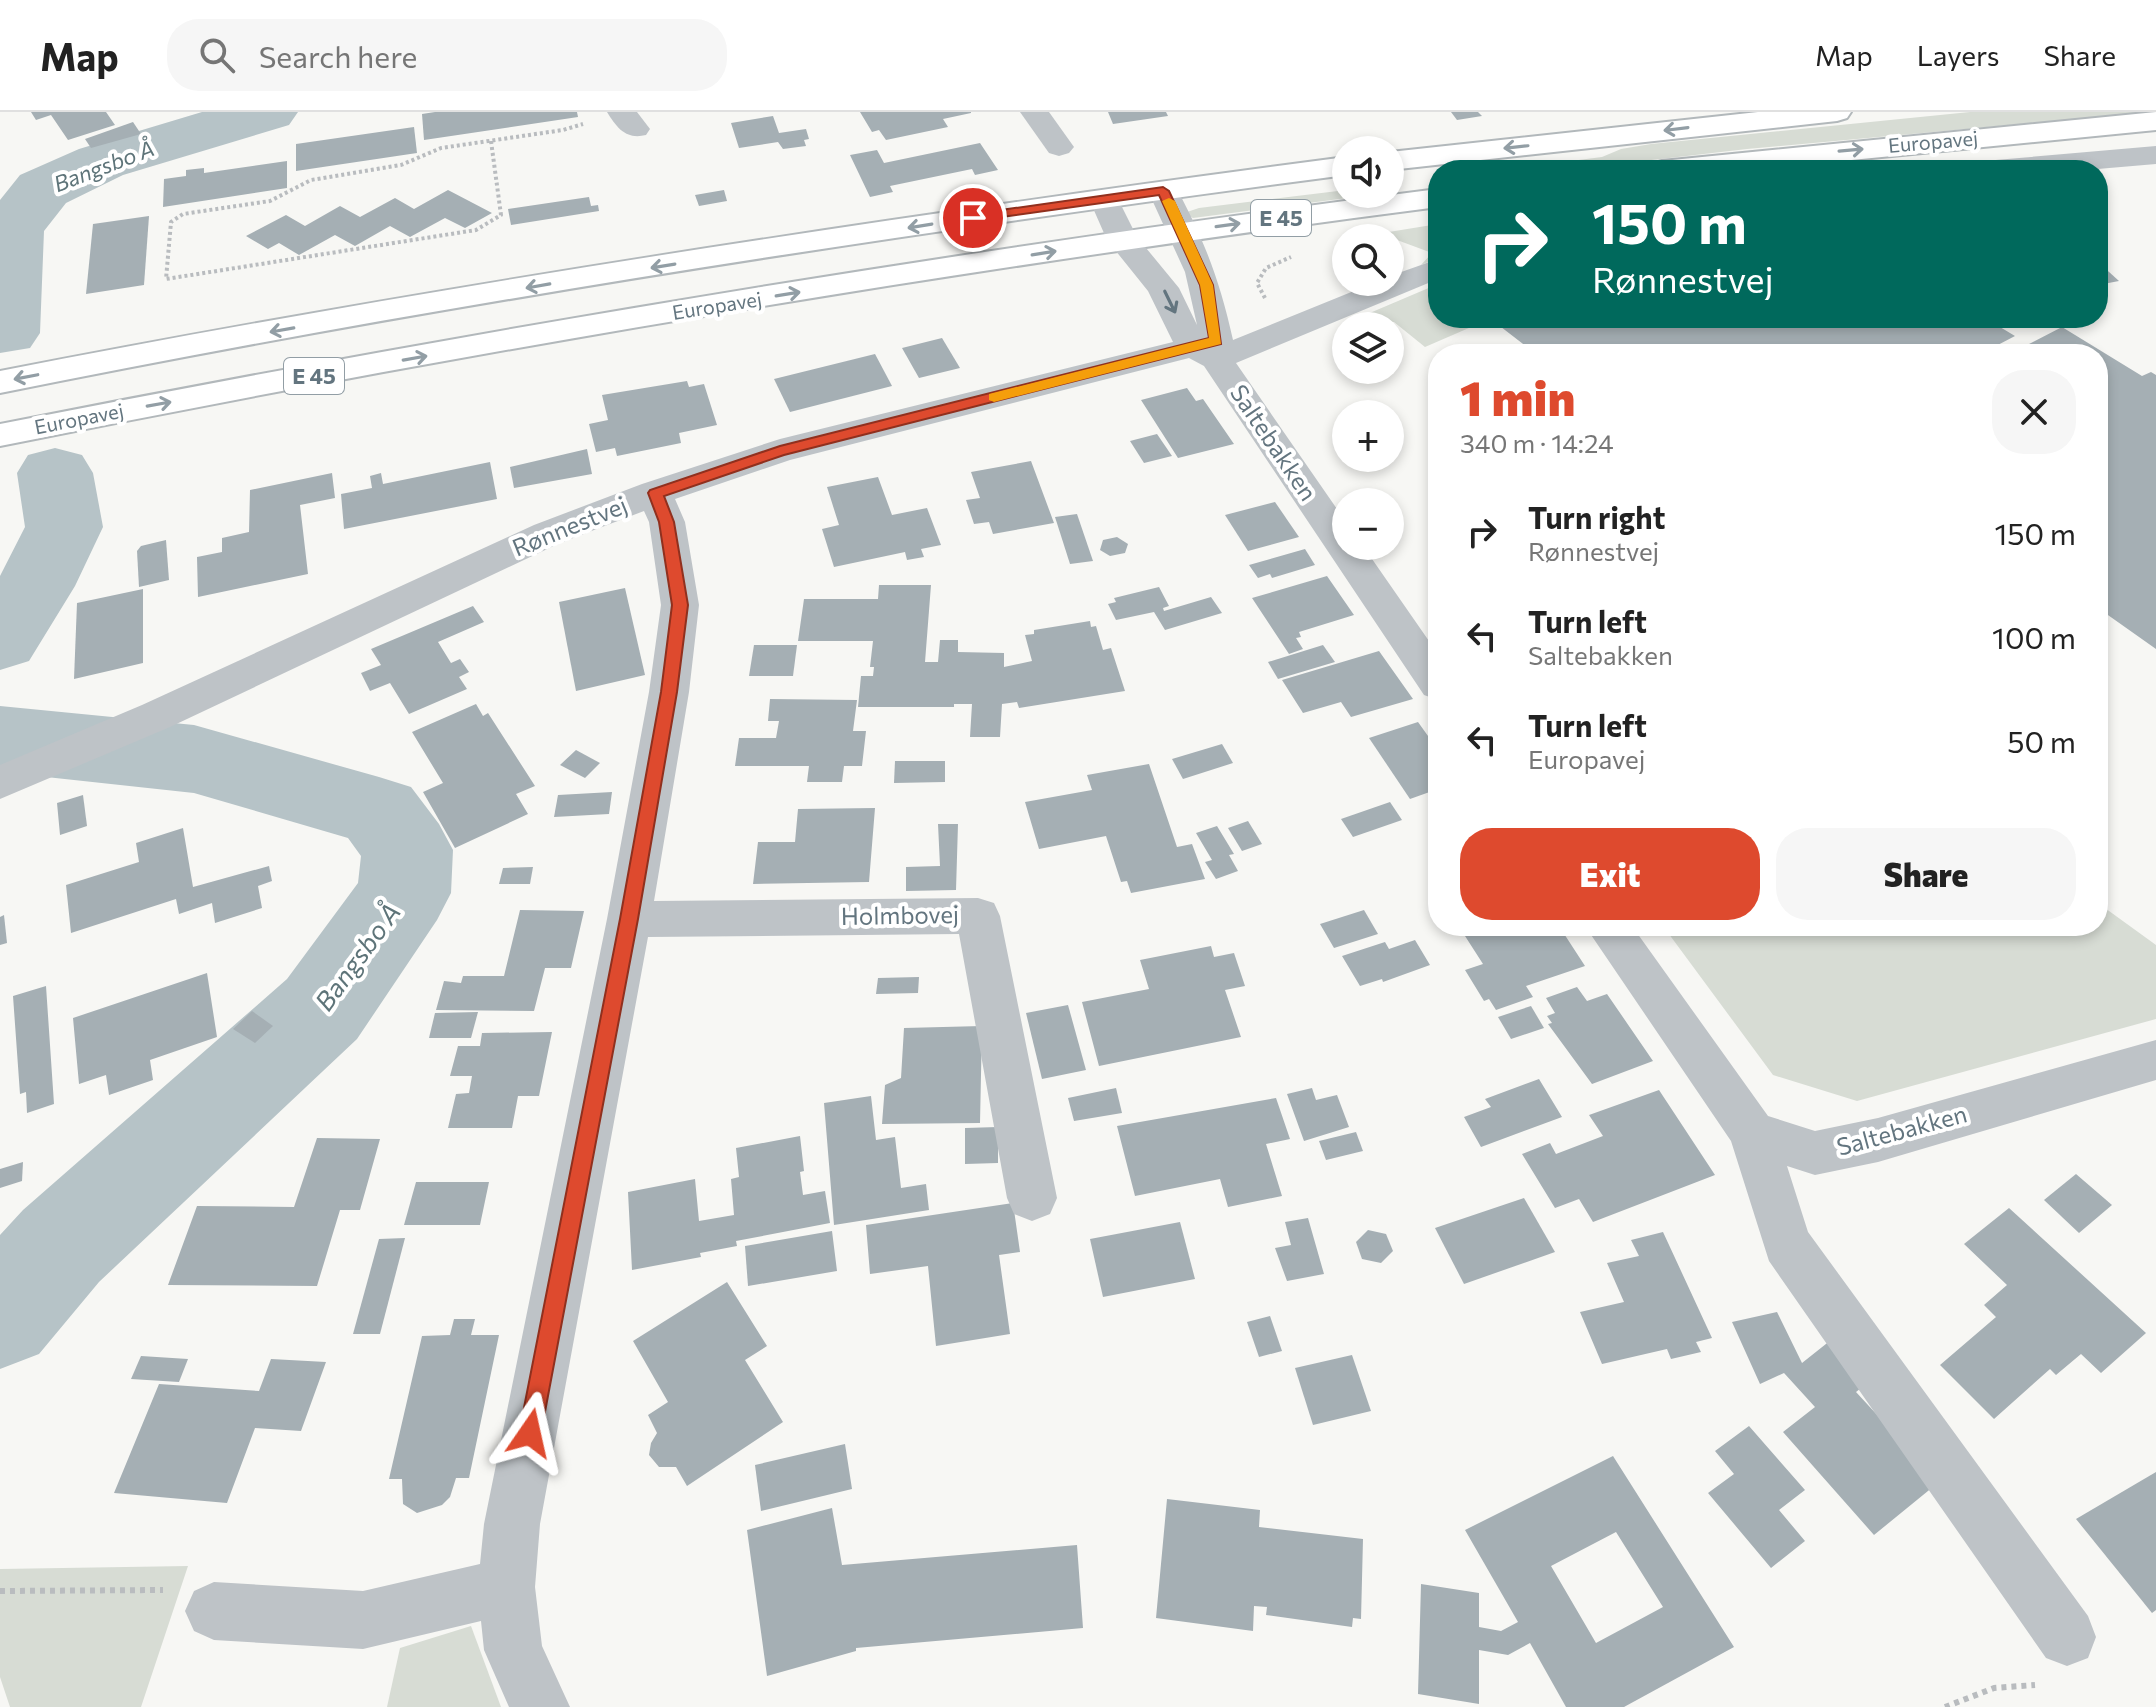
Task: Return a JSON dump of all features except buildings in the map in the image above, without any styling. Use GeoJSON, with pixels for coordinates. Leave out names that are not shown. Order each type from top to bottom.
{"type":"FeatureCollection","features":[{"type":"Feature","properties":{"kind":"main road"},"geometry":{"type":"LineString","coordinates":[[1404,159],[1837,112]]}},
{"type":"Feature","properties":{"kind":"main road","name":"Europavej"},"geometry":{"type":"LineString","coordinates":[[1763,160],[2156,121]]}},
{"type":"Feature","properties":{"kind":"main road","name":"Europavej"},"geometry":{"type":"LineString","coordinates":[[0,382],[136,355],[615,273],[1332,168]]}},
{"type":"Feature","properties":{"kind":"main road","name":"Europavej"},"geometry":{"type":"LineString","coordinates":[[0,435],[628,320],[1123,240],[1428,199]]}},
{"type":"Feature","properties":{"kind":"street"},"geometry":{"type":"LineString","coordinates":[[1034,112],[1059,147]]}},
{"type":"Feature","properties":{"kind":"street"},"geometry":{"type":"LineString","coordinates":[[2099,160],[2156,155]]}},
{"type":"Feature","properties":{"kind":"street","name":"Saltebakken"},"geometry":{"type":"LineString","coordinates":[[1163,191],[1207,285],[1208,349]]}},
{"type":"Feature","properties":{"kind":"street","name":"Saltebakken"},"geometry":{"type":"LineString","coordinates":[[1104,199],[1123,240],[1208,349],[1428,670]]}},
{"type":"Feature","properties":{"kind":"street","name":"Rønnestvej"},"geometry":{"type":"LineString","coordinates":[[0,783],[156,716],[547,534],[655,493],[780,451],[1208,349],[1428,272]]}},
{"type":"Feature","properties":{"kind":"street"},"geometry":{"type":"LineString","coordinates":[[540,1707],[513,1650],[506,1587],[512,1524],[629,919],[669,692],[680,605],[667,522],[655,493]]}},
{"type":"Feature","properties":{"kind":"street","name":"Holmbovej"},"geometry":{"type":"LineString","coordinates":[[629,919],[978,916],[1032,1198]]}},
{"type":"Feature","properties":{"kind":"street"},"geometry":{"type":"LineString","coordinates":[[1614,936],[1752,1132],[1787,1244],[2067,1637]]}},
{"type":"Feature","properties":{"kind":"street","name":"Saltebakken"},"geometry":{"type":"LineString","coordinates":[[1752,1132],[1815,1153],[1878,1140],[2156,1060]]}},
{"type":"Feature","properties":{"kind":"street"},"geometry":{"type":"LineString","coordinates":[[214,1611],[363,1620],[506,1587]]}},
{"type":"Feature","properties":{"kind":"path"},"geometry":{"type":"LineString","coordinates":[[491,141],[501,215],[476,230],[166,279],[171,222],[183,214],[270,201],[311,180],[401,165],[441,148],[563,130],[591,121]]}},
{"type":"Feature","properties":{"kind":"path"},"geometry":{"type":"LineString","coordinates":[[1208,349],[1232,327],[1265,315],[1267,302],[1257,283],[1266,268],[1294,256]]}},
{"type":"Feature","properties":{"kind":"path"},"geometry":{"type":"LineString","coordinates":[[0,1591],[198,1590],[214,1611]]}},
{"type":"Feature","properties":{"kind":"path"},"geometry":{"type":"LineString","coordinates":[[1945,1707],[1994,1688],[2050,1685],[2067,1637]]}},
{"type":"Feature","properties":{"kind":"shaded area"},"geometry":{"type":"Polygon","coordinates":[[[1970,112],[2151,112],[1652,160],[1578,160],[1651,144],[1970,112]]]}},
{"type":"Feature","properties":{"kind":"shaded area"},"geometry":{"type":"Polygon","coordinates":[[[1332,192],[1332,200],[1193,218],[1184,213],[1199,208],[1332,192]]]}},
{"type":"Feature","properties":{"kind":"shaded area"},"geometry":{"type":"Polygon","coordinates":[[[1428,226],[1428,252],[1404,243],[1404,230],[1428,226]]]}},
{"type":"Feature","properties":{"kind":"shaded area"},"geometry":{"type":"Polygon","coordinates":[[[1428,288],[1428,328],[1469,328],[1425,347],[1404,330],[1404,312],[1372,312],[1428,288]]]}},
{"type":"Feature","properties":{"kind":"shaded area"},"geometry":{"type":"Polygon","coordinates":[[[2108,910],[2156,945],[2156,1019],[1857,1101],[1773,1075],[1670,936],[2108,936],[2108,910]]]}},
{"type":"Feature","properties":{"kind":"shaded area"},"geometry":{"type":"Polygon","coordinates":[[[188,1566],[141,1707],[10,1707],[0,1677],[0,1569],[188,1566]]]}},
{"type":"Feature","properties":{"kind":"shaded area"},"geometry":{"type":"Polygon","coordinates":[[[471,1626],[501,1707],[387,1707],[400,1648],[471,1626]]]}},
{"type":"Feature","properties":{"kind":"waterway","name":"Bangsbo Å"},"geometry":{"type":"LineString","coordinates":[[5,333],[11,229],[43,189],[101,162],[267,112]]}},
{"type":"Feature","properties":{"kind":"waterway","name":"Bangsbo Å"},"geometry":{"type":"LineString","coordinates":[[0,640],[35,586],[64,527],[55,473]]}},
{"type":"Feature","properties":{"kind":"waterway","name":"Bangsbo Å"},"geometry":{"type":"LineString","coordinates":[[0,739],[194,759],[379,812],[407,850],[404,893],[322,1009],[61,1246],[0,1316]]}},
{"type":"Feature","properties":{"kind":"slow traffic"},"geometry":{"type":"LineString","coordinates":[[994,397],[1217,341],[1207,285],[1169,201]]}},
{"type":"Feature","properties":{"kind":"route"},"geometry":{"type":"LineString","coordinates":[[530,1433],[629,919],[669,692],[680,605],[667,522],[655,493],[780,451],[1217,341],[1207,285],[1163,191],[973,218]]}}]}
